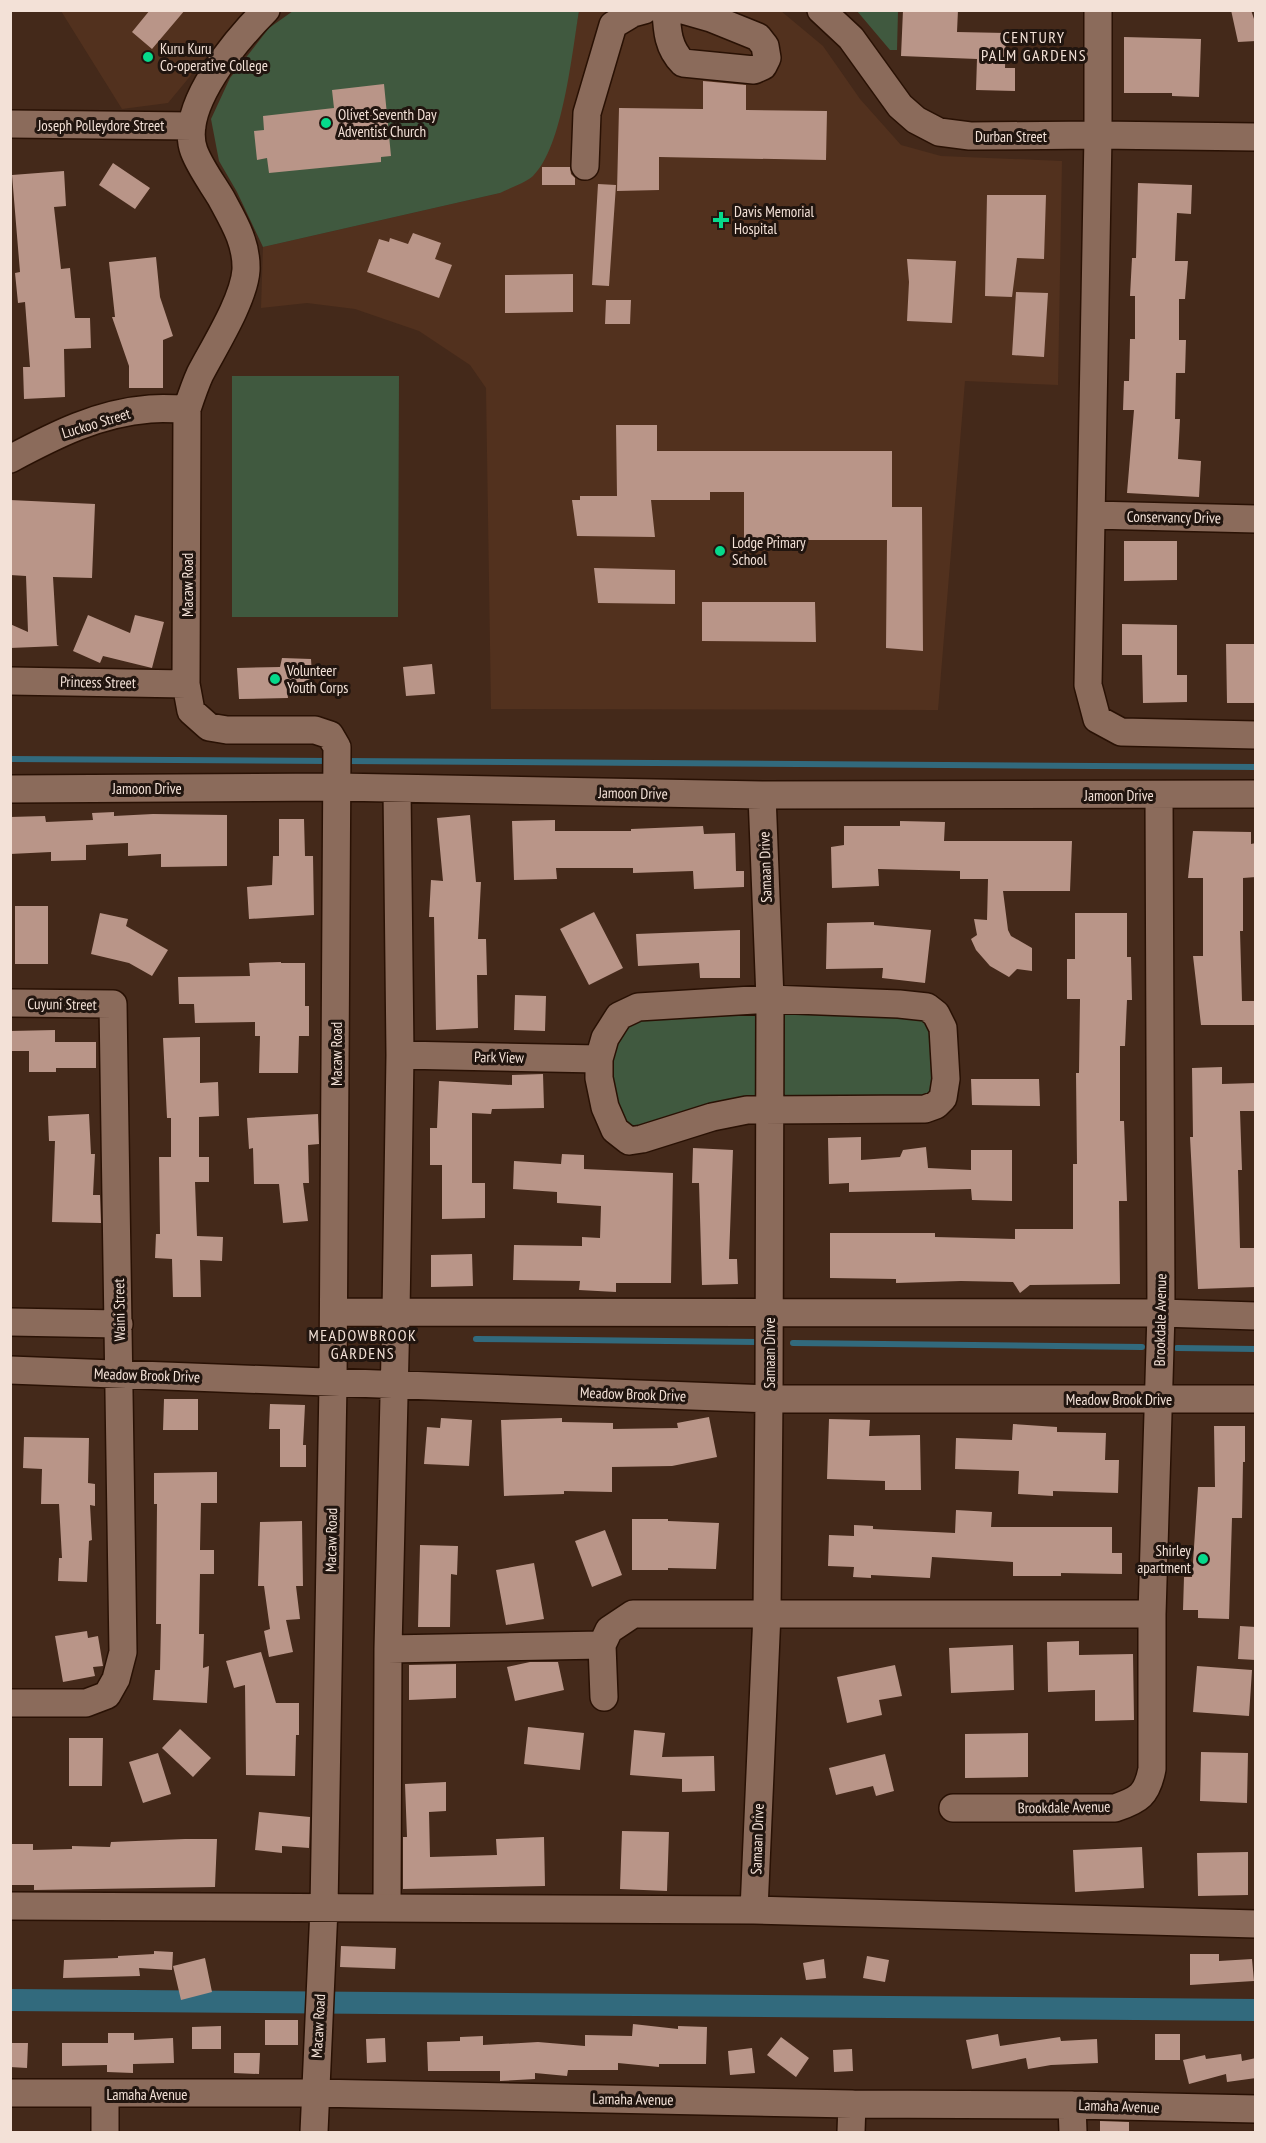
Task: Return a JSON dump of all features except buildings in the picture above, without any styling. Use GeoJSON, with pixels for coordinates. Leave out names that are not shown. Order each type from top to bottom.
{"type":"FeatureCollection","features":[{"type":"Feature","properties":{"kind":"street"},"geometry":{"type":"LineString","coordinates":[[192,126],[202,96],[219,63],[266,10]]}},
{"type":"Feature","properties":{"kind":"street"},"geometry":{"type":"LineString","coordinates":[[585,166],[587,113],[613,25],[633,13],[644,10]]}},
{"type":"Feature","properties":{"kind":"street"},"geometry":{"type":"LineString","coordinates":[[666,10],[668,34],[674,53],[682,63],[754,70],[763,66],[767,58],[765,46],[758,37],[711,18],[683,10]]}},
{"type":"Feature","properties":{"kind":"street","name":"Durban Street"},"geometry":{"type":"LineString","coordinates":[[821,10],[851,38],[900,106],[916,120],[939,132],[970,136],[1256,137]]}},
{"type":"Feature","properties":{"kind":"street"},"geometry":{"type":"LineString","coordinates":[[1098,10],[1098,135],[1088,685],[1097,719],[1121,732],[1256,735]]}},
{"type":"Feature","properties":{"kind":"street","name":"Joseph Polleydore Street"},"geometry":{"type":"LineString","coordinates":[[10,124],[192,126]]}},
{"type":"Feature","properties":{"kind":"street","name":"Macaw Road"},"geometry":{"type":"LineString","coordinates":[[192,126],[193,150],[239,230],[245,250],[246,272],[240,294],[198,378],[187,409],[186,684],[191,711],[209,727],[227,730],[315,730],[330,735],[337,768],[333,1383],[324,1908],[314,2133]]}},
{"type":"Feature","properties":{"kind":"street","name":"Luckoo Street"},"geometry":{"type":"LineString","coordinates":[[10,459],[58,433],[114,414],[151,408],[187,409]]}},
{"type":"Feature","properties":{"kind":"street","name":"Conservancy Drive"},"geometry":{"type":"LineString","coordinates":[[1092,515],[1256,519]]}},
{"type":"Feature","properties":{"kind":"street","name":"Princess Street"},"geometry":{"type":"LineString","coordinates":[[10,681],[186,684]]}},
{"type":"Feature","properties":{"kind":"street","name":"Jamoon Drive"},"geometry":{"type":"LineString","coordinates":[[10,789],[337,768],[396,789],[762,795],[1256,794]]}},
{"type":"Feature","properties":{"kind":"street"},"geometry":{"type":"LineString","coordinates":[[387,1907],[388,1648],[400,1055],[396,789]]}},
{"type":"Feature","properties":{"kind":"street","name":"Samaan Drive"},"geometry":{"type":"LineString","coordinates":[[754,1910],[767,1613],[769,1399],[770,999],[762,795]]}},
{"type":"Feature","properties":{"kind":"street","name":"Brookdale Avenue"},"geometry":{"type":"LineString","coordinates":[[953,1808],[1115,1808],[1137,1799],[1145,1792],[1152,1769],[1152,1614],[1161,1313],[1159,795]]}},
{"type":"Feature","properties":{"kind":"street"},"geometry":{"type":"LineString","coordinates":[[770,999],[927,1007],[936,1014],[943,1028],[946,1079],[943,1098],[936,1105],[925,1109],[747,1110],[712,1117],[629,1141],[615,1130],[605,1107],[599,1078],[599,1059],[605,1038],[619,1016],[638,1007],[770,999]]}},
{"type":"Feature","properties":{"kind":"street","name":"Cuyuni Street"},"geometry":{"type":"LineString","coordinates":[[10,1003],[114,1004]]}},
{"type":"Feature","properties":{"kind":"street","name":"Waini Street"},"geometry":{"type":"LineString","coordinates":[[10,1702],[86,1703],[107,1695],[116,1679],[123,1652],[114,1004]]}},
{"type":"Feature","properties":{"kind":"street","name":"Park View"},"geometry":{"type":"LineString","coordinates":[[400,1055],[599,1059]]}},
{"type":"Feature","properties":{"kind":"street"},"geometry":{"type":"LineString","coordinates":[[334,1312],[1161,1313],[1256,1316]]}},
{"type":"Feature","properties":{"kind":"street"},"geometry":{"type":"LineString","coordinates":[[10,1322],[119,1324]]}},
{"type":"Feature","properties":{"kind":"street","name":"Meadow Brook Drive"},"geometry":{"type":"LineString","coordinates":[[10,1370],[769,1399],[1256,1399]]}},
{"type":"Feature","properties":{"kind":"street"},"geometry":{"type":"LineString","coordinates":[[604,1697],[602,1645],[609,1630],[633,1614],[1152,1614]]}},
{"type":"Feature","properties":{"kind":"street"},"geometry":{"type":"LineString","coordinates":[[388,1648],[602,1645]]}},
{"type":"Feature","properties":{"kind":"street"},"geometry":{"type":"LineString","coordinates":[[10,1906],[754,1910],[1256,1924]]}},
{"type":"Feature","properties":{"kind":"street","name":"Lamaha Avenue"},"geometry":{"type":"LineString","coordinates":[[10,2093],[315,2092],[852,2104],[1072,2104],[1247,2117]]}},
{"type":"Feature","properties":{"kind":"street"},"geometry":{"type":"LineString","coordinates":[[105,2094],[105,2133]]}},
{"type":"Feature","properties":{"kind":"street"},"geometry":{"type":"LineString","coordinates":[[851,2133],[852,2104]]}},
{"type":"Feature","properties":{"kind":"street"},"geometry":{"type":"LineString","coordinates":[[1072,2104],[1073,2133]]}},
{"type":"Feature","properties":{"kind":"shaded area","name":"Kuru Kuru Co-operative College"},"geometry":{"type":"Polygon","coordinates":[[[61,11],[244,11],[168,103],[122,109],[61,11]]]}},
{"type":"Feature","properties":{"kind":"shaded area"},"geometry":{"type":"Polygon","coordinates":[[[579,11],[781,11],[823,46],[860,99],[901,145],[941,156],[1062,161],[1058,385],[965,381],[938,710],[491,709],[486,388],[470,365],[419,331],[355,309],[307,303],[261,308],[263,247],[500,193],[562,106],[579,11]]]}},
{"type":"Feature","properties":{"kind":"green space"},"geometry":{"type":"Polygon","coordinates":[[[293,11],[579,11],[565,98],[552,144],[543,162],[530,179],[500,193],[263,247],[237,192],[219,161],[211,119],[230,78],[269,28],[293,11]]]}},
{"type":"Feature","properties":{"kind":"green space"},"geometry":{"type":"Polygon","coordinates":[[[857,11],[898,11],[897,50],[890,50],[857,11]]]}},
{"type":"Feature","properties":{"kind":"green space"},"geometry":{"type":"Polygon","coordinates":[[[232,376],[399,376],[398,617],[232,617],[232,376]]]}},
{"type":"Feature","properties":{"kind":"green space"},"geometry":{"type":"Polygon","coordinates":[[[779,1007],[931,1019],[935,1097],[777,1104],[779,1007]]]}},
{"type":"Feature","properties":{"kind":"green space"},"geometry":{"type":"Polygon","coordinates":[[[763,1008],[762,1104],[631,1130],[610,1104],[610,1041],[629,1017],[763,1008]]]}},
{"type":"Feature","properties":{"kind":"waterway"},"geometry":{"type":"LineString","coordinates":[[10,759],[331,761]]}},
{"type":"Feature","properties":{"kind":"waterway"},"geometry":{"type":"LineString","coordinates":[[344,761],[1256,767]]}},
{"type":"Feature","properties":{"kind":"waterway"},"geometry":{"type":"LineString","coordinates":[[476,1339],[758,1342]]}},
{"type":"Feature","properties":{"kind":"waterway"},"geometry":{"type":"LineString","coordinates":[[793,1343],[1142,1347]]}},
{"type":"Feature","properties":{"kind":"waterway"},"geometry":{"type":"LineString","coordinates":[[1177,1348],[1256,1349]]}},
{"type":"Feature","properties":{"kind":"waterway"},"geometry":{"type":"LineString","coordinates":[[10,2000],[1256,2010]]}},
{"type":"Feature","properties":{"kind":"place","name":"Kuru Kuru Co-operative College"},"geometry":{"type":"Point","coordinates":[148,57]}},
{"type":"Feature","properties":{"kind":"place","name":"Olivet Seventh Day Adventist Church"},"geometry":{"type":"Point","coordinates":[326,123]}},
{"type":"Feature","properties":{"kind":"place","name":"Davis Memorial Hospital"},"geometry":{"type":"Point","coordinates":[721,220]}},
{"type":"Feature","properties":{"kind":"place","name":"Lodge Primary School"},"geometry":{"type":"Point","coordinates":[720,551]}},
{"type":"Feature","properties":{"kind":"place","name":"Volunteer Youth Corps"},"geometry":{"type":"Point","coordinates":[275,679]}},
{"type":"Feature","properties":{"kind":"place","name":"Shirley apartment"},"geometry":{"type":"Point","coordinates":[1203,1559]}},
{"type":"Feature","properties":{"kind":"district","name":"CENTURY PALM GARDENS"},"geometry":{"type":"Point","coordinates":[1034,46]}},
{"type":"Feature","properties":{"kind":"district","name":"MEADOWBROOK GARDENS"},"geometry":{"type":"Point","coordinates":[363,1344]}}]}
